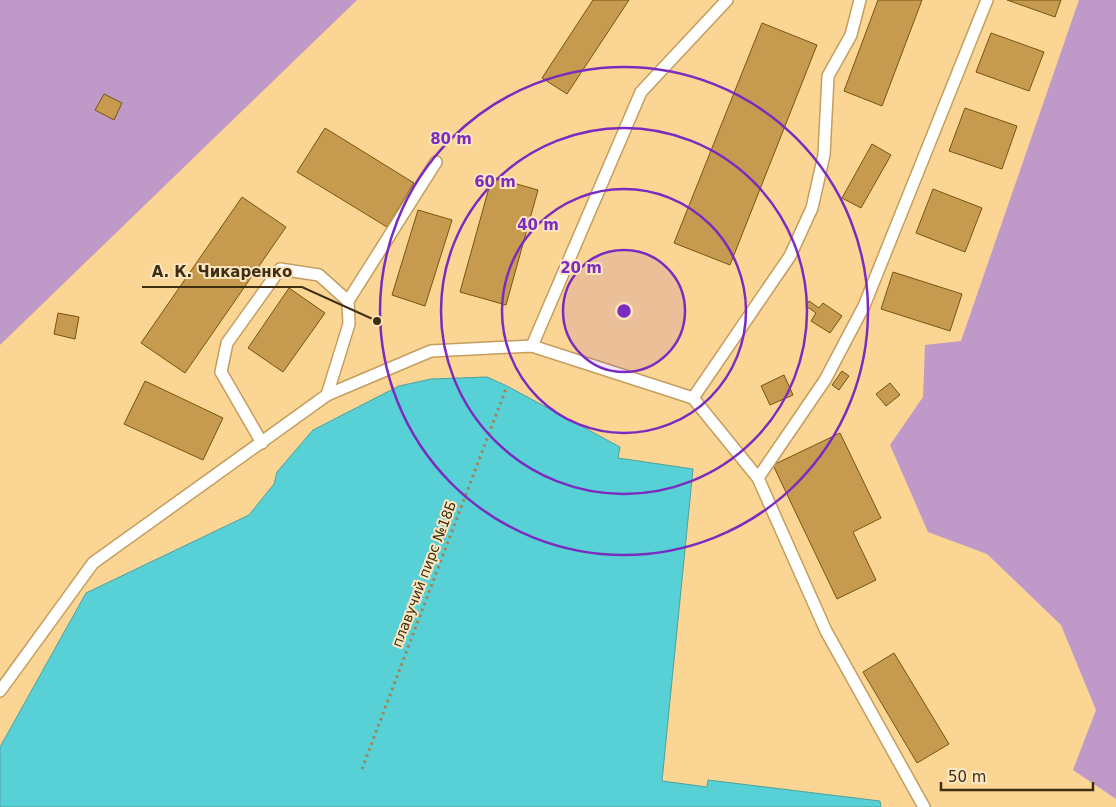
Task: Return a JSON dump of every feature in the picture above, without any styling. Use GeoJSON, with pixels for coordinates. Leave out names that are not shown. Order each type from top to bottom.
{"type":"FeatureCollection","features":[{"type":"Feature","properties":{"kind":"lane"},"geometry":{"type":"LineString","coordinates":[[532,346],[641,92],[726,0]]}},
{"type":"Feature","properties":{"kind":"lane"},"geometry":{"type":"LineString","coordinates":[[693,398],[790,256],[812,208],[824,155],[828,76],[851,34],[860,0]]}},
{"type":"Feature","properties":{"kind":"lane"},"geometry":{"type":"LineString","coordinates":[[758,478],[825,380],[864,306],[987,0]]}},
{"type":"Feature","properties":{"kind":"lane"},"geometry":{"type":"LineString","coordinates":[[327,395],[348,324],[348,300],[436,162]]}},
{"type":"Feature","properties":{"kind":"lane"},"geometry":{"type":"LineString","coordinates":[[262,442],[221,372],[227,343],[280,269],[318,276],[348,300]]}},
{"type":"Feature","properties":{"kind":"lane"},"geometry":{"type":"LineString","coordinates":[[0,691],[94,564],[327,395],[431,351],[532,346],[693,398],[758,478],[826,630],[924,807]]}},
{"type":"Feature","properties":{"kind":"path","name":"плавучий пирс №18Б"},"geometry":{"type":"LineString","coordinates":[[362,769],[507,386]]}},
{"type":"Feature","properties":{"kind":"shaded area"},"geometry":{"type":"Polygon","coordinates":[[[0,0],[357,0],[0,345],[0,0]]]}},
{"type":"Feature","properties":{"kind":"shaded area"},"geometry":{"type":"Polygon","coordinates":[[[1079,0],[1116,0],[1116,799],[1073,770],[1096,710],[1061,625],[987,554],[928,532],[890,445],[923,397],[925,345],[961,341],[1079,0]]]}},
{"type":"Feature","properties":{"kind":"water"},"geometry":{"type":"Polygon","coordinates":[[[487,377],[620,447],[618,458],[693,469],[662,781],[707,787],[708,780],[880,801],[881,807],[0,807],[0,747],[86,593],[249,515],[274,484],[277,472],[313,430],[399,386],[431,379],[487,377]]]}},
{"type":"Feature","properties":{"kind":"building"},"geometry":{"type":"Polygon","coordinates":[[[593,0],[629,0],[567,94],[542,78],[593,0]]]}},
{"type":"Feature","properties":{"kind":"building"},"geometry":{"type":"Polygon","coordinates":[[[878,0],[922,0],[882,106],[844,91],[878,0]]]}},
{"type":"Feature","properties":{"kind":"building"},"geometry":{"type":"Polygon","coordinates":[[[1007,0],[1061,0],[1055,17],[1007,0]]]}},
{"type":"Feature","properties":{"kind":"building"},"geometry":{"type":"Polygon","coordinates":[[[762,23],[817,45],[730,265],[674,243],[762,23]]]}},
{"type":"Feature","properties":{"kind":"building"},"geometry":{"type":"Polygon","coordinates":[[[991,33],[1044,52],[1029,91],[976,72],[991,33]]]}},
{"type":"Feature","properties":{"kind":"building"},"geometry":{"type":"Polygon","coordinates":[[[104,94],[122,103],[114,120],[95,110],[104,94]]]}},
{"type":"Feature","properties":{"kind":"building"},"geometry":{"type":"Polygon","coordinates":[[[965,108],[1017,126],[1002,169],[949,151],[965,108]]]}},
{"type":"Feature","properties":{"kind":"building"},"geometry":{"type":"Polygon","coordinates":[[[325,128],[414,183],[387,227],[297,172],[325,128]]]}},
{"type":"Feature","properties":{"kind":"building"},"geometry":{"type":"Polygon","coordinates":[[[872,144],[891,155],[861,208],[842,198],[872,144]]]}},
{"type":"Feature","properties":{"kind":"building"},"geometry":{"type":"Polygon","coordinates":[[[492,177],[538,190],[506,305],[460,292],[492,177]]]}},
{"type":"Feature","properties":{"kind":"building"},"geometry":{"type":"Polygon","coordinates":[[[933,189],[982,208],[965,252],[916,233],[933,189]]]}},
{"type":"Feature","properties":{"kind":"building"},"geometry":{"type":"Polygon","coordinates":[[[242,197],[286,227],[185,373],[141,343],[242,197]]]}},
{"type":"Feature","properties":{"kind":"building"},"geometry":{"type":"Polygon","coordinates":[[[418,210],[452,220],[425,306],[392,295],[418,210]]]}},
{"type":"Feature","properties":{"kind":"building"},"geometry":{"type":"Polygon","coordinates":[[[893,272],[962,294],[950,331],[881,309],[893,272]]]}},
{"type":"Feature","properties":{"kind":"building"},"geometry":{"type":"Polygon","coordinates":[[[289,288],[325,313],[283,372],[248,348],[289,288]]]}},
{"type":"Feature","properties":{"kind":"building"},"geometry":{"type":"Polygon","coordinates":[[[809,301],[819,308],[823,303],[842,316],[830,333],[811,321],[816,313],[806,306],[809,301]]]}},
{"type":"Feature","properties":{"kind":"building"},"geometry":{"type":"Polygon","coordinates":[[[58,313],[79,317],[75,339],[54,334],[58,313]]]}},
{"type":"Feature","properties":{"kind":"building"},"geometry":{"type":"Polygon","coordinates":[[[842,371],[849,376],[839,390],[832,385],[842,371]]]}},
{"type":"Feature","properties":{"kind":"building"},"geometry":{"type":"Polygon","coordinates":[[[784,375],[793,395],[770,405],[761,386],[784,375]]]}},
{"type":"Feature","properties":{"kind":"building"},"geometry":{"type":"Polygon","coordinates":[[[145,381],[223,418],[203,460],[124,424],[145,381]]]}},
{"type":"Feature","properties":{"kind":"building"},"geometry":{"type":"Polygon","coordinates":[[[890,383],[900,395],[886,406],[876,394],[890,383]]]}},
{"type":"Feature","properties":{"kind":"building"},"geometry":{"type":"Polygon","coordinates":[[[840,433],[881,518],[853,532],[876,580],[837,599],[773,465],[840,433]]]}},
{"type":"Feature","properties":{"kind":"building"},"geometry":{"type":"Polygon","coordinates":[[[894,653],[949,744],[917,763],[863,672],[894,653]]]}},
{"type":"Feature","properties":{"kind":"place","name":"А. К. Чикаренко"},"geometry":{"type":"Point","coordinates":[377,321]}}]}
